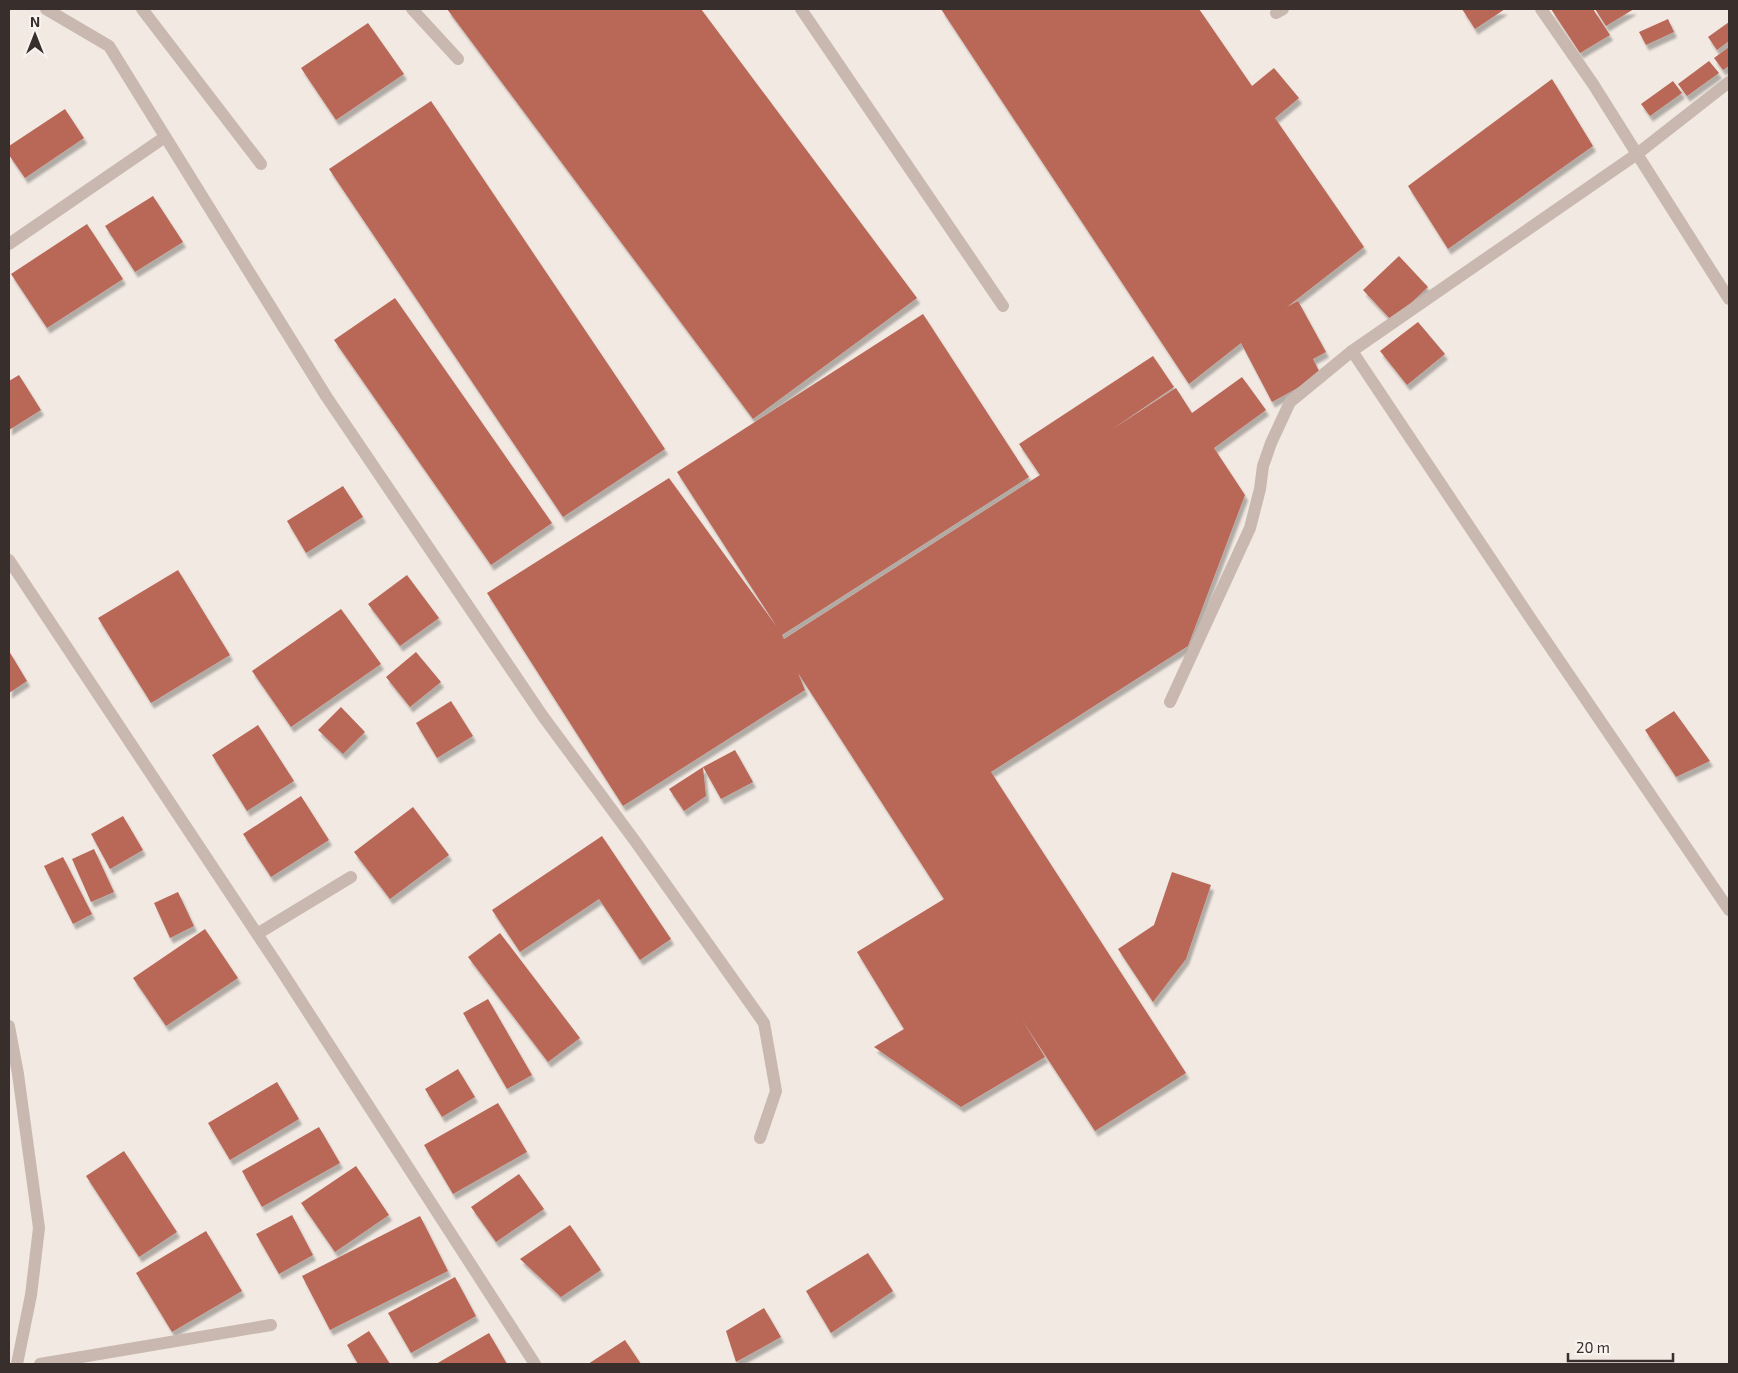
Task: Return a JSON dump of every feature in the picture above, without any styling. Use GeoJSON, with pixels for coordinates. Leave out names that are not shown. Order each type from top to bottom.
{"type":"FeatureCollection","features":[{"type":"Feature","properties":{"kind":"street"},"geometry":{"type":"LineString","coordinates":[[46,9],[110,46],[326,396],[542,715],[635,841],[764,1023],[776,1091],[760,1138]]}},
{"type":"Feature","properties":{"kind":"street"},"geometry":{"type":"LineString","coordinates":[[142,9],[260,164]]}},
{"type":"Feature","properties":{"kind":"street"},"geometry":{"type":"LineString","coordinates":[[412,9],[458,59]]}},
{"type":"Feature","properties":{"kind":"street"},"geometry":{"type":"LineString","coordinates":[[801,9],[1003,306]]}},
{"type":"Feature","properties":{"kind":"street"},"geometry":{"type":"LineString","coordinates":[[1541,9],[1593,84],[1729,299]]}},
{"type":"Feature","properties":{"kind":"street"},"geometry":{"type":"LineString","coordinates":[[1170,702],[1250,528],[1260,489],[1263,466],[1271,443],[1290,402],[1352,351],[1637,154],[1729,82]]}},
{"type":"Feature","properties":{"kind":"street"},"geometry":{"type":"LineString","coordinates":[[9,244],[165,137]]}},
{"type":"Feature","properties":{"kind":"street"},"geometry":{"type":"LineString","coordinates":[[1352,351],[1534,624],[1729,910]]}},
{"type":"Feature","properties":{"kind":"street"},"geometry":{"type":"LineString","coordinates":[[9,560],[257,934],[535,1364]]}},
{"type":"Feature","properties":{"kind":"street"},"geometry":{"type":"LineString","coordinates":[[257,934],[351,877]]}},
{"type":"Feature","properties":{"kind":"street"},"geometry":{"type":"LineString","coordinates":[[9,1026],[18,1074],[39,1228],[31,1295],[17,1364]]}},
{"type":"Feature","properties":{"kind":"street"},"geometry":{"type":"LineString","coordinates":[[40,1364],[271,1325]]}},
{"type":"Feature","properties":{"kind":"building"},"geometry":{"type":"Polygon","coordinates":[[[447,9],[701,9],[917,298],[753,419],[447,9]]]}},
{"type":"Feature","properties":{"kind":"building"},"geometry":{"type":"Polygon","coordinates":[[[941,9],[1199,9],[1252,86],[1274,68],[1299,98],[1275,118],[1364,247],[1287,307],[1298,301],[1326,352],[1313,359],[1321,375],[1272,402],[1241,343],[1189,384],[941,9]]]}},
{"type":"Feature","properties":{"kind":"building"},"geometry":{"type":"Polygon","coordinates":[[[1462,9],[1505,9],[1475,29],[1462,9]]]}},
{"type":"Feature","properties":{"kind":"building"},"geometry":{"type":"Polygon","coordinates":[[[1551,9],[1593,9],[1610,35],[1580,53],[1551,9]]]}},
{"type":"Feature","properties":{"kind":"building"},"geometry":{"type":"Polygon","coordinates":[[[1595,9],[1634,9],[1606,26],[1595,9]]]}},
{"type":"Feature","properties":{"kind":"building"},"geometry":{"type":"Polygon","coordinates":[[[1668,19],[1674,32],[1646,45],[1639,32],[1668,19]]]}},
{"type":"Feature","properties":{"kind":"building"},"geometry":{"type":"Polygon","coordinates":[[[1729,22],[1729,41],[1717,50],[1708,37],[1729,22]]]}},
{"type":"Feature","properties":{"kind":"building"},"geometry":{"type":"Polygon","coordinates":[[[368,23],[404,74],[336,120],[301,68],[368,23]]]}},
{"type":"Feature","properties":{"kind":"building"},"geometry":{"type":"Polygon","coordinates":[[[1729,47],[1729,66],[1723,70],[1714,58],[1729,47]]]}},
{"type":"Feature","properties":{"kind":"building"},"geometry":{"type":"Polygon","coordinates":[[[1709,61],[1719,73],[1687,96],[1678,84],[1709,61]]]}},
{"type":"Feature","properties":{"kind":"building"},"geometry":{"type":"Polygon","coordinates":[[[1552,79],[1593,146],[1448,249],[1408,186],[1552,79]]]}},
{"type":"Feature","properties":{"kind":"building"},"geometry":{"type":"Polygon","coordinates":[[[1673,81],[1682,93],[1650,116],[1641,104],[1673,81]]]}},
{"type":"Feature","properties":{"kind":"building"},"geometry":{"type":"Polygon","coordinates":[[[431,101],[665,449],[563,517],[329,169],[431,101]]]}},
{"type":"Feature","properties":{"kind":"building"},"geometry":{"type":"Polygon","coordinates":[[[65,109],[84,138],[25,178],[9,155],[9,146],[65,109]]]}},
{"type":"Feature","properties":{"kind":"building"},"geometry":{"type":"Polygon","coordinates":[[[153,196],[183,242],[135,272],[105,226],[153,196]]]}},
{"type":"Feature","properties":{"kind":"building"},"geometry":{"type":"Polygon","coordinates":[[[87,224],[123,279],[47,328],[11,274],[87,224]]]}},
{"type":"Feature","properties":{"kind":"building"},"geometry":{"type":"Polygon","coordinates":[[[1399,256],[1428,287],[1392,321],[1363,290],[1399,256]]]}},
{"type":"Feature","properties":{"kind":"building"},"geometry":{"type":"Polygon","coordinates":[[[395,298],[552,523],[491,565],[334,340],[395,298]]]}},
{"type":"Feature","properties":{"kind":"building"},"geometry":{"type":"Polygon","coordinates":[[[923,314],[1029,477],[782,635],[784,639],[1040,475],[1019,444],[1153,356],[1174,387],[1111,430],[1176,388],[1192,413],[1242,377],[1266,410],[1214,448],[1245,495],[1188,646],[991,772],[1186,1073],[1095,1131],[1022,1020],[1045,1057],[961,1107],[874,1047],[904,1029],[857,952],[944,899],[798,673],[805,690],[623,806],[487,593],[669,478],[777,627],[677,472],[923,314]]]}},
{"type":"Feature","properties":{"kind":"building"},"geometry":{"type":"Polygon","coordinates":[[[1418,322],[1445,354],[1407,385],[1380,351],[1418,322]]]}},
{"type":"Feature","properties":{"kind":"building"},"geometry":{"type":"Polygon","coordinates":[[[19,375],[41,410],[9,430],[9,381],[19,375]]]}},
{"type":"Feature","properties":{"kind":"building"},"geometry":{"type":"Polygon","coordinates":[[[343,486],[363,517],[306,553],[287,521],[343,486]]]}},
{"type":"Feature","properties":{"kind":"building"},"geometry":{"type":"Polygon","coordinates":[[[178,570],[230,655],[151,703],[98,618],[178,570]]]}},
{"type":"Feature","properties":{"kind":"building"},"geometry":{"type":"Polygon","coordinates":[[[407,575],[439,618],[400,646],[368,604],[407,575]]]}},
{"type":"Feature","properties":{"kind":"building"},"geometry":{"type":"Polygon","coordinates":[[[341,609],[381,664],[291,727],[252,671],[341,609]]]}},
{"type":"Feature","properties":{"kind":"building"},"geometry":{"type":"Polygon","coordinates":[[[9,651],[27,681],[9,693],[9,651]]]}},
{"type":"Feature","properties":{"kind":"building"},"geometry":{"type":"Polygon","coordinates":[[[416,652],[441,682],[410,707],[386,677],[416,652]]]}},
{"type":"Feature","properties":{"kind":"building"},"geometry":{"type":"Polygon","coordinates":[[[451,701],[473,736],[437,758],[416,723],[451,701]]]}},
{"type":"Feature","properties":{"kind":"building"},"geometry":{"type":"Polygon","coordinates":[[[341,707],[365,732],[343,754],[318,730],[341,707]]]}},
{"type":"Feature","properties":{"kind":"building"},"geometry":{"type":"Polygon","coordinates":[[[1674,711],[1710,761],[1676,777],[1645,730],[1674,711]]]}},
{"type":"Feature","properties":{"kind":"building"},"geometry":{"type":"Polygon","coordinates":[[[258,725],[294,781],[247,811],[212,755],[258,725]]]}},
{"type":"Feature","properties":{"kind":"building"},"geometry":{"type":"Polygon","coordinates":[[[735,750],[753,782],[721,799],[703,767],[735,750]]]}},
{"type":"Feature","properties":{"kind":"building"},"geometry":{"type":"Polygon","coordinates":[[[703,767],[706,796],[684,811],[669,789],[703,767]]]}},
{"type":"Feature","properties":{"kind":"building"},"geometry":{"type":"Polygon","coordinates":[[[301,796],[329,840],[271,877],[243,834],[301,796]]]}},
{"type":"Feature","properties":{"kind":"building"},"geometry":{"type":"Polygon","coordinates":[[[413,807],[449,855],[390,899],[354,852],[413,807]]]}},
{"type":"Feature","properties":{"kind":"building"},"geometry":{"type":"Polygon","coordinates":[[[123,816],[143,850],[110,869],[91,834],[123,816]]]}},
{"type":"Feature","properties":{"kind":"building"},"geometry":{"type":"Polygon","coordinates":[[[602,836],[671,939],[640,960],[599,899],[520,952],[492,910],[602,836]]]}},
{"type":"Feature","properties":{"kind":"building"},"geometry":{"type":"Polygon","coordinates":[[[94,849],[114,892],[91,902],[72,859],[94,849]]]}},
{"type":"Feature","properties":{"kind":"building"},"geometry":{"type":"Polygon","coordinates":[[[63,857],[92,914],[73,924],[44,866],[63,857]]]}},
{"type":"Feature","properties":{"kind":"building"},"geometry":{"type":"Polygon","coordinates":[[[1172,872],[1211,885],[1186,959],[1153,1002],[1118,949],[1154,925],[1172,872]]]}},
{"type":"Feature","properties":{"kind":"building"},"geometry":{"type":"Polygon","coordinates":[[[178,892],[194,926],[170,938],[154,903],[178,892]]]}},
{"type":"Feature","properties":{"kind":"building"},"geometry":{"type":"Polygon","coordinates":[[[205,929],[238,978],[166,1026],[133,978],[205,929]]]}},
{"type":"Feature","properties":{"kind":"building"},"geometry":{"type":"Polygon","coordinates":[[[500,933],[580,1038],[548,1062],[468,957],[500,933]]]}},
{"type":"Feature","properties":{"kind":"building"},"geometry":{"type":"Polygon","coordinates":[[[488,999],[532,1075],[507,1089],[463,1013],[488,999]]]}},
{"type":"Feature","properties":{"kind":"building"},"geometry":{"type":"Polygon","coordinates":[[[458,1069],[475,1097],[442,1117],[425,1089],[458,1069]]]}},
{"type":"Feature","properties":{"kind":"building"},"geometry":{"type":"Polygon","coordinates":[[[277,1082],[299,1119],[230,1160],[208,1123],[277,1082]]]}},
{"type":"Feature","properties":{"kind":"building"},"geometry":{"type":"Polygon","coordinates":[[[498,1103],[527,1152],[453,1194],[424,1145],[498,1103]]]}},
{"type":"Feature","properties":{"kind":"building"},"geometry":{"type":"Polygon","coordinates":[[[319,1127],[340,1163],[262,1207],[242,1171],[319,1127]]]}},
{"type":"Feature","properties":{"kind":"building"},"geometry":{"type":"Polygon","coordinates":[[[124,1151],[177,1232],[139,1257],[86,1176],[124,1151]]]}},
{"type":"Feature","properties":{"kind":"building"},"geometry":{"type":"Polygon","coordinates":[[[356,1166],[389,1215],[335,1252],[301,1203],[356,1166]]]}},
{"type":"Feature","properties":{"kind":"building"},"geometry":{"type":"Polygon","coordinates":[[[519,1174],[544,1209],[496,1242],[471,1207],[519,1174]]]}},
{"type":"Feature","properties":{"kind":"building"},"geometry":{"type":"Polygon","coordinates":[[[292,1215],[313,1255],[279,1274],[256,1234],[292,1215]]]}},
{"type":"Feature","properties":{"kind":"building"},"geometry":{"type":"Polygon","coordinates":[[[420,1216],[448,1271],[330,1330],[302,1276],[420,1216]]]}},
{"type":"Feature","properties":{"kind":"building"},"geometry":{"type":"Polygon","coordinates":[[[570,1225],[601,1270],[561,1297],[520,1259],[570,1225]]]}},
{"type":"Feature","properties":{"kind":"building"},"geometry":{"type":"Polygon","coordinates":[[[206,1231],[242,1291],[172,1332],[136,1273],[206,1231]]]}},
{"type":"Feature","properties":{"kind":"building"},"geometry":{"type":"Polygon","coordinates":[[[868,1253],[893,1291],[831,1333],[806,1291],[868,1253]]]}},
{"type":"Feature","properties":{"kind":"building"},"geometry":{"type":"Polygon","coordinates":[[[455,1277],[476,1316],[411,1353],[388,1313],[455,1277]]]}},
{"type":"Feature","properties":{"kind":"building"},"geometry":{"type":"Polygon","coordinates":[[[764,1308],[781,1337],[736,1362],[726,1331],[764,1308]]]}},
{"type":"Feature","properties":{"kind":"building"},"geometry":{"type":"Polygon","coordinates":[[[369,1331],[390,1364],[358,1364],[347,1345],[369,1331]]]}},
{"type":"Feature","properties":{"kind":"building"},"geometry":{"type":"Polygon","coordinates":[[[489,1333],[507,1364],[436,1364],[489,1333]]]}},
{"type":"Feature","properties":{"kind":"building"},"geometry":{"type":"Polygon","coordinates":[[[625,1340],[641,1364],[588,1364],[625,1340]]]}}]}
